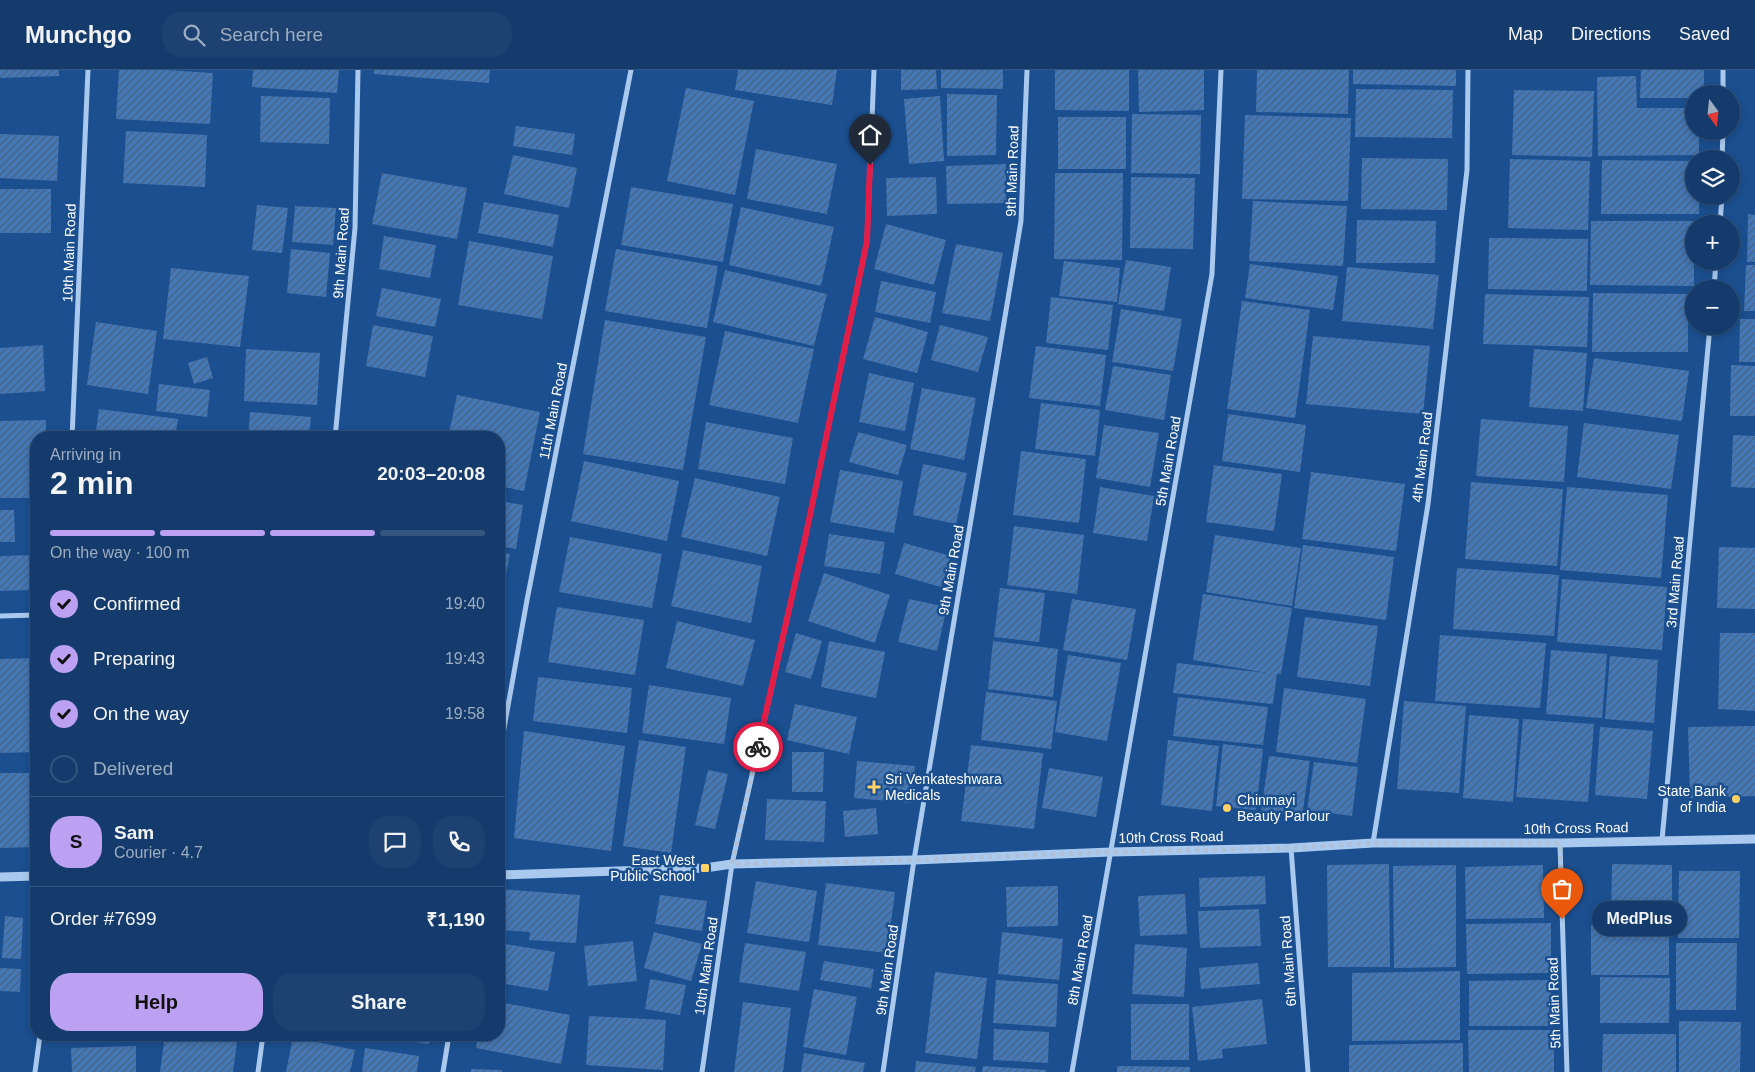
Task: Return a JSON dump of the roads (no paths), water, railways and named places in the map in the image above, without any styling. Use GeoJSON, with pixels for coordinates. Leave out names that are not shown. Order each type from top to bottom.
{"type":"FeatureCollection","features":[{"type":"Feature","properties":{"kind":"street","name":"10th Main Road"},"geometry":{"type":"LineString","coordinates":[[72,431],[88,70]]}},
{"type":"Feature","properties":{"kind":"street","name":"9th Main Road"},"geometry":{"type":"LineString","coordinates":[[336,431],[355,228],[358,70]]}},
{"type":"Feature","properties":{"kind":"street","name":"11th Main Road"},"geometry":{"type":"LineString","coordinates":[[505,723],[529,590],[631,70]]}},
{"type":"Feature","properties":{"kind":"street"},"geometry":{"type":"LineString","coordinates":[[732,864],[805,539],[867,241],[874,70]]}},
{"type":"Feature","properties":{"kind":"street","name":"9th Main Road"},"geometry":{"type":"LineString","coordinates":[[883,1072],[914,860],[1021,221],[1027,70]]}},
{"type":"Feature","properties":{"kind":"street","name":"5th Main Road"},"geometry":{"type":"LineString","coordinates":[[1111,852],[1212,274],[1221,70]]}},
{"type":"Feature","properties":{"kind":"street","name":"4th Main Road"},"geometry":{"type":"LineString","coordinates":[[1373,843],[1428,504],[1467,170],[1468,70]]}},
{"type":"Feature","properties":{"kind":"street"},"geometry":{"type":"LineString","coordinates":[[1723,85],[1724,70]]}},
{"type":"Feature","properties":{"kind":"street","name":"3rd Main Road"},"geometry":{"type":"LineString","coordinates":[[1662,840],[1709,335]]}},
{"type":"Feature","properties":{"kind":"street"},"geometry":{"type":"LineString","coordinates":[[0,616],[30,615]]}},
{"type":"Feature","properties":{"kind":"street","name":"10th Cross Road"},"geometry":{"type":"LineString","coordinates":[[505,875],[705,868],[732,864],[1291,848],[1373,843],[1560,843],[1755,839]]}},
{"type":"Feature","properties":{"kind":"street","name":"5th Main Road"},"geometry":{"type":"LineString","coordinates":[[1560,843],[1567,1072]]}},
{"type":"Feature","properties":{"kind":"street","name":"6th Main Road"},"geometry":{"type":"LineString","coordinates":[[1291,848],[1308,1072]]}},
{"type":"Feature","properties":{"kind":"street","name":"8th Main Road"},"geometry":{"type":"LineString","coordinates":[[1072,1072],[1111,852]]}},
{"type":"Feature","properties":{"kind":"street","name":"10th Main Road"},"geometry":{"type":"LineString","coordinates":[[702,1072],[732,864]]}},
{"type":"Feature","properties":{"kind":"street"},"geometry":{"type":"LineString","coordinates":[[0,877],[30,876]]}},
{"type":"Feature","properties":{"kind":"street"},"geometry":{"type":"LineString","coordinates":[[35,1072],[39,1041]]}},
{"type":"Feature","properties":{"kind":"street"},"geometry":{"type":"LineString","coordinates":[[258,1072],[262,1041]]}},
{"type":"Feature","properties":{"kind":"street"},"geometry":{"type":"LineString","coordinates":[[443,1072],[449,1041]]}},
{"type":"Feature","properties":{"kind":"place","name":"Sri Venkateshwara Medicals"},"geometry":{"type":"Point","coordinates":[874,787]}},
{"type":"Feature","properties":{"kind":"place","name":"State Bank of India"},"geometry":{"type":"Point","coordinates":[1736,799]}},
{"type":"Feature","properties":{"kind":"place","name":"Chinmayi Beauty Parlour"},"geometry":{"type":"Point","coordinates":[1227,808]}},
{"type":"Feature","properties":{"kind":"place","name":"East West Public School"},"geometry":{"type":"Point","coordinates":[705,868]}},
{"type":"Feature","properties":{"kind":"place","name":"MedPlus"},"geometry":{"type":"Point","coordinates":[1562,919]}}]}
